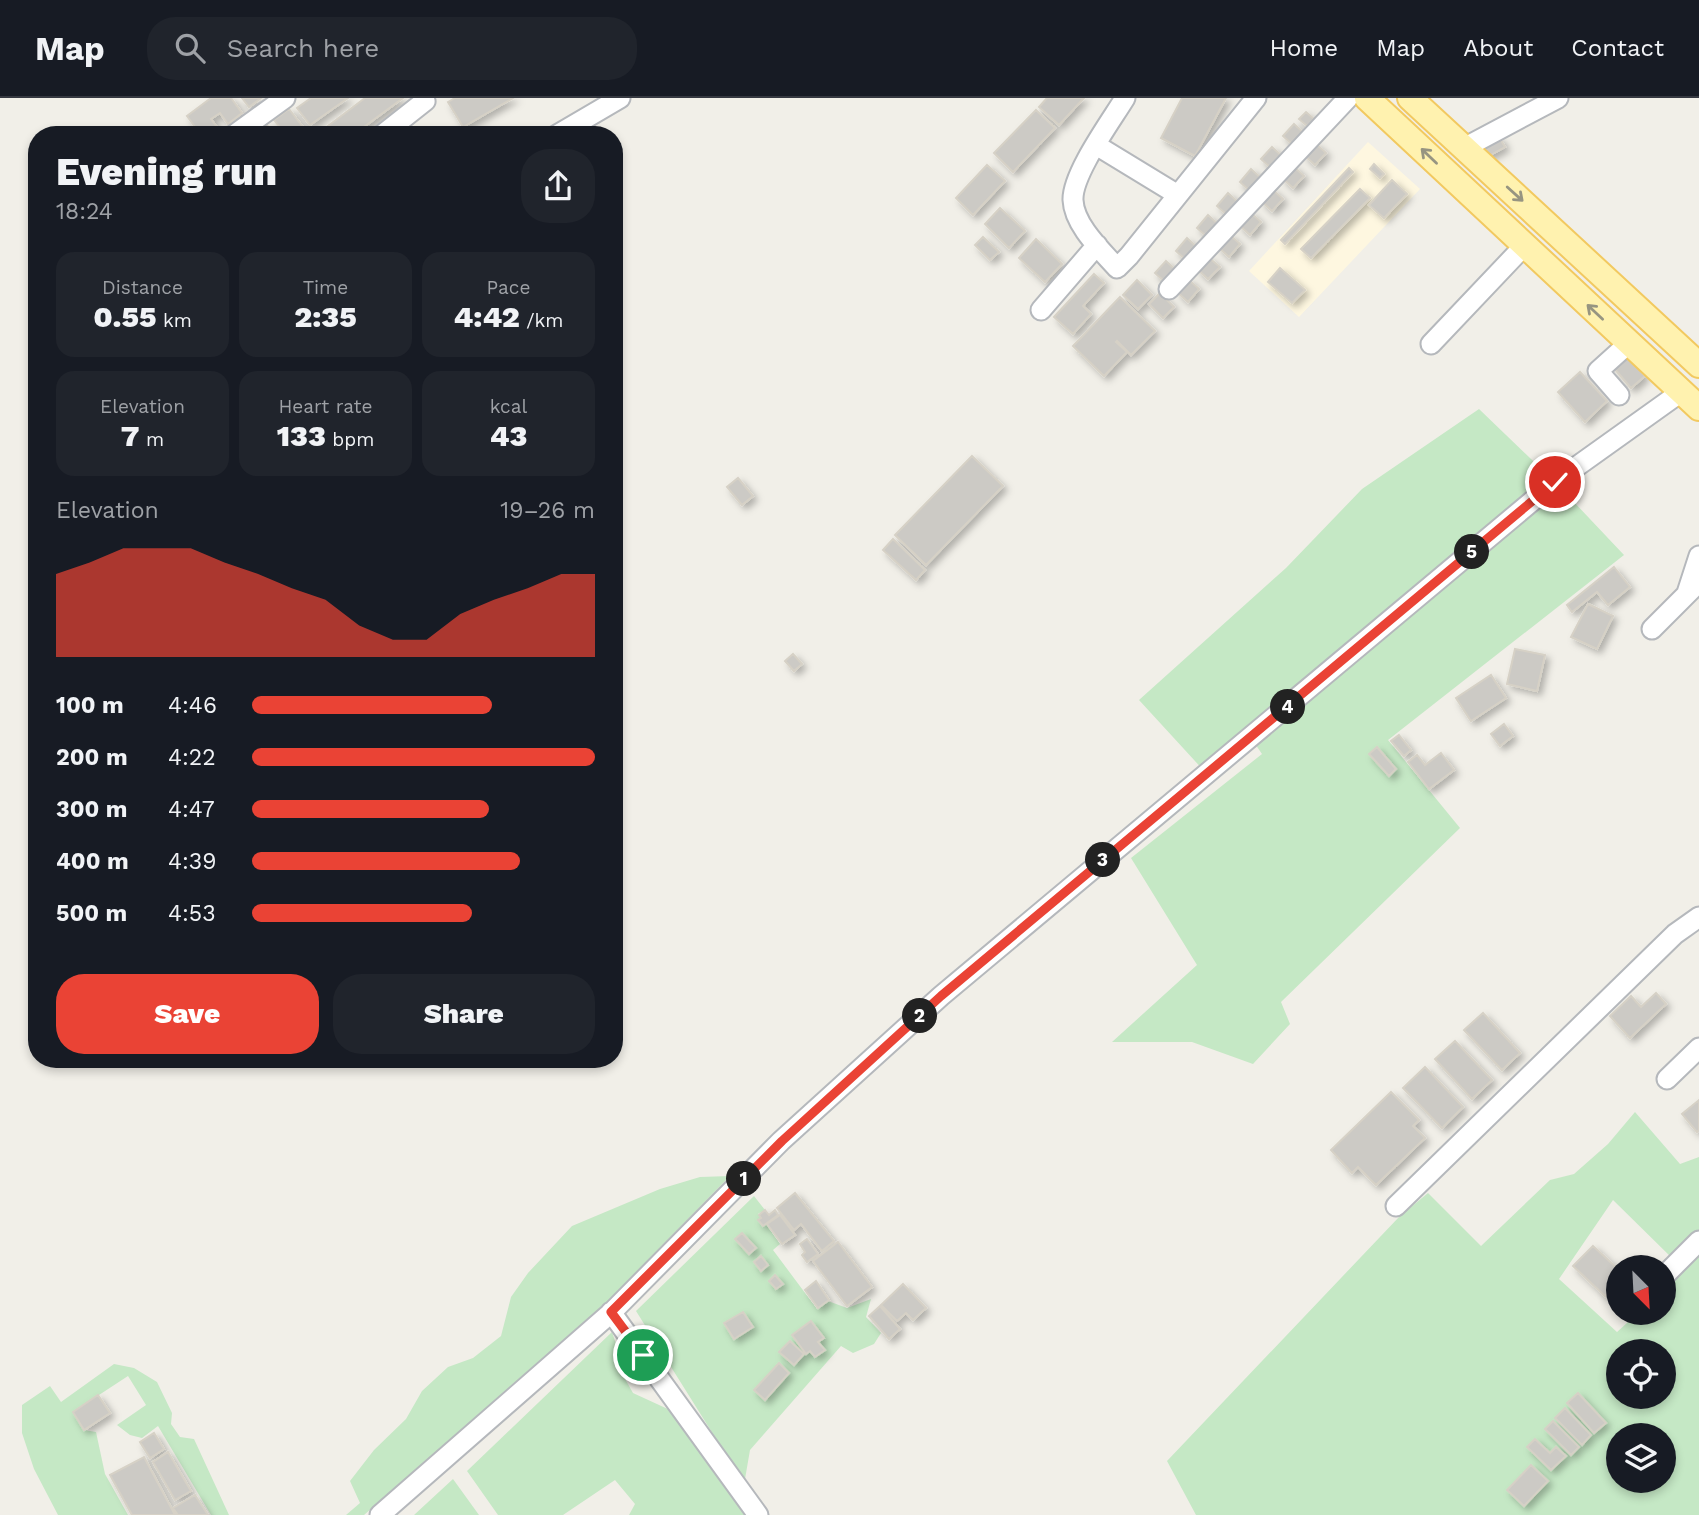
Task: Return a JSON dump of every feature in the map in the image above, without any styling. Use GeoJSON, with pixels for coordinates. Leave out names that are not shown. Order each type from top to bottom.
{"type":"FeatureCollection","features":[{"type":"Feature","properties":{"kind":"main road"},"geometry":{"type":"LineString","coordinates":[[1367,98],[1690,400]]}},
{"type":"Feature","properties":{"kind":"main road"},"geometry":{"type":"LineString","coordinates":[[1410,98],[1699,365]]}},
{"type":"Feature","properties":{"kind":"street"},"geometry":{"type":"LineString","coordinates":[[246,126],[285,98]]}},
{"type":"Feature","properties":{"kind":"street"},"geometry":{"type":"LineString","coordinates":[[393,126],[425,101],[424,98]]}},
{"type":"Feature","properties":{"kind":"street"},"geometry":{"type":"LineString","coordinates":[[572,126],[620,98]]}},
{"type":"Feature","properties":{"kind":"street"},"geometry":{"type":"LineString","coordinates":[[1125,98],[1075,183],[1073,201],[1086,230],[1117,268],[1256,98]]}},
{"type":"Feature","properties":{"kind":"street"},"geometry":{"type":"LineString","coordinates":[[1169,289],[1348,98]]}},
{"type":"Feature","properties":{"kind":"street"},"geometry":{"type":"LineString","coordinates":[[1464,148],[1558,98]]}},
{"type":"Feature","properties":{"kind":"street"},"geometry":{"type":"LineString","coordinates":[[1096,145],[1178,195]]}},
{"type":"Feature","properties":{"kind":"street"},"geometry":{"type":"LineString","coordinates":[[1041,310],[1097,245]]}},
{"type":"Feature","properties":{"kind":"street"},"geometry":{"type":"LineString","coordinates":[[1431,344],[1524,246]]}},
{"type":"Feature","properties":{"kind":"street"},"geometry":{"type":"LineString","coordinates":[[1619,395],[1598,371],[1629,343]]}},
{"type":"Feature","properties":{"kind":"street"},"geometry":{"type":"LineString","coordinates":[[380,1515],[611,1312],[782,1141],[941,996],[1555,482],[1690,400]]}},
{"type":"Feature","properties":{"kind":"street"},"geometry":{"type":"LineString","coordinates":[[1652,629],[1693,588],[1699,556]]}},
{"type":"Feature","properties":{"kind":"street"},"geometry":{"type":"LineString","coordinates":[[1396,1206],[1675,934],[1699,917]]}},
{"type":"Feature","properties":{"kind":"street"},"geometry":{"type":"LineString","coordinates":[[1667,1079],[1699,1048]]}},
{"type":"Feature","properties":{"kind":"street"},"geometry":{"type":"LineString","coordinates":[[1676,1264],[1699,1241]]}},
{"type":"Feature","properties":{"kind":"street"},"geometry":{"type":"LineString","coordinates":[[611,1312],[758,1515]]}},
{"type":"Feature","properties":{"kind":"shaded area"},"geometry":{"type":"Polygon","coordinates":[[[1368,142],[1420,189],[1299,317],[1249,271],[1368,142]]]}},
{"type":"Feature","properties":{"kind":"green space"},"geometry":{"type":"Polygon","coordinates":[[[1479,409],[1555,482],[1624,555],[1388,740],[1460,828],[1281,1002],[1290,1024],[1253,1064],[1192,1042],[1112,1042],[1197,965],[1131,858],[1262,754],[1251,738],[1206,773],[1139,700],[1286,568],[1362,489],[1479,409]]]}},
{"type":"Feature","properties":{"kind":"green space"},"geometry":{"type":"Polygon","coordinates":[[[1635,1112],[1680,1164],[1699,1157],[1699,1237],[1676,1260],[1676,1255],[1669,1255],[1613,1200],[1559,1279],[1606,1322],[1606,1325],[1617,1332],[1625,1325],[1676,1325],[1676,1277],[1699,1255],[1699,1515],[1196,1515],[1167,1461],[1399,1217],[1428,1193],[1481,1246],[1550,1180],[1574,1174],[1608,1144],[1635,1112]]]}},
{"type":"Feature","properties":{"kind":"green space"},"geometry":{"type":"Polygon","coordinates":[[[730,1176],[594,1315],[364,1515],[346,1515],[360,1503],[350,1481],[374,1450],[406,1419],[422,1391],[448,1367],[473,1358],[501,1336],[511,1297],[528,1273],[572,1226],[660,1189],[700,1177],[730,1176]]]}},
{"type":"Feature","properties":{"kind":"green space"},"geometry":{"type":"Polygon","coordinates":[[[754,1196],[765,1210],[758,1214],[761,1218],[758,1220],[762,1226],[766,1224],[780,1244],[773,1250],[817,1309],[828,1301],[847,1308],[871,1299],[866,1317],[881,1333],[874,1344],[853,1353],[841,1346],[750,1450],[745,1479],[718,1442],[636,1311],[754,1196]]]}},
{"type":"Feature","properties":{"kind":"green space"},"geometry":{"type":"Polygon","coordinates":[[[612,1332],[619,1353],[620,1370],[633,1393],[683,1416],[751,1515],[629,1515],[635,1504],[615,1480],[563,1515],[498,1515],[467,1471],[612,1332]]]}},
{"type":"Feature","properties":{"kind":"green space"},"geometry":{"type":"Polygon","coordinates":[[[114,1364],[134,1368],[157,1382],[172,1413],[171,1424],[180,1437],[194,1439],[229,1515],[211,1515],[158,1426],[142,1438],[130,1435],[117,1425],[146,1405],[128,1376],[73,1412],[84,1430],[96,1432],[105,1474],[128,1515],[58,1515],[34,1469],[22,1433],[22,1405],[50,1386],[61,1402],[114,1364]]]}},
{"type":"Feature","properties":{"kind":"green space"},"geometry":{"type":"Polygon","coordinates":[[[453,1479],[479,1515],[414,1515],[453,1479]]]}},
{"type":"Feature","properties":{"kind":"building"},"geometry":{"type":"Polygon","coordinates":[[[211,98],[231,98],[242,113],[228,124],[220,113],[211,119],[216,126],[194,126],[187,116],[211,98]]]}},
{"type":"Feature","properties":{"kind":"building"},"geometry":{"type":"Polygon","coordinates":[[[242,98],[261,98],[249,107],[242,98]]]}},
{"type":"Feature","properties":{"kind":"building"},"geometry":{"type":"Polygon","coordinates":[[[311,98],[348,98],[310,125],[297,108],[311,98]]]}},
{"type":"Feature","properties":{"kind":"building"},"geometry":{"type":"Polygon","coordinates":[[[365,98],[403,98],[365,126],[328,126],[365,98]]]}},
{"type":"Feature","properties":{"kind":"building"},"geometry":{"type":"Polygon","coordinates":[[[455,98],[513,98],[465,126],[448,102],[455,98]]]}},
{"type":"Feature","properties":{"kind":"building"},"geometry":{"type":"Polygon","coordinates":[[[1047,98],[1084,98],[1059,125],[1039,107],[1047,98]]]}},
{"type":"Feature","properties":{"kind":"building"},"geometry":{"type":"Polygon","coordinates":[[[1182,98],[1226,98],[1195,156],[1161,138],[1182,98]]]}},
{"type":"Feature","properties":{"kind":"building"},"geometry":{"type":"Polygon","coordinates":[[[289,109],[302,126],[279,126],[274,120],[289,109]]]}},
{"type":"Feature","properties":{"kind":"building"},"geometry":{"type":"Polygon","coordinates":[[[1036,110],[1055,128],[1013,172],[994,153],[1036,110]]]}},
{"type":"Feature","properties":{"kind":"building"},"geometry":{"type":"Polygon","coordinates":[[[1306,112],[1314,119],[1307,126],[1299,119],[1306,112]]]}},
{"type":"Feature","properties":{"kind":"building"},"geometry":{"type":"Polygon","coordinates":[[[1294,124],[1305,134],[1294,146],[1283,136],[1294,124]]]}},
{"type":"Feature","properties":{"kind":"building"},"geometry":{"type":"Polygon","coordinates":[[[1499,137],[1505,147],[1487,157],[1481,147],[1499,137]]]}},
{"type":"Feature","properties":{"kind":"building"},"geometry":{"type":"Polygon","coordinates":[[[1315,143],[1326,153],[1315,165],[1304,155],[1315,143]]]}},
{"type":"Feature","properties":{"kind":"building"},"geometry":{"type":"Polygon","coordinates":[[[1272,147],[1283,157],[1272,169],[1261,159],[1272,147]]]}},
{"type":"Feature","properties":{"kind":"building"},"geometry":{"type":"Polygon","coordinates":[[[1374,164],[1384,174],[1380,178],[1370,169],[1374,164]]]}},
{"type":"Feature","properties":{"kind":"building"},"geometry":{"type":"Polygon","coordinates":[[[987,165],[1005,181],[973,215],[956,198],[987,165]]]}},
{"type":"Feature","properties":{"kind":"building"},"geometry":{"type":"Polygon","coordinates":[[[1293,166],[1304,176],[1293,188],[1282,178],[1293,166]]]}},
{"type":"Feature","properties":{"kind":"building"},"geometry":{"type":"Polygon","coordinates":[[[1349,168],[1353,172],[1285,244],[1281,240],[1349,168]]]}},
{"type":"Feature","properties":{"kind":"building"},"geometry":{"type":"Polygon","coordinates":[[[1251,169],[1262,179],[1251,192],[1240,182],[1251,169]]]}},
{"type":"Feature","properties":{"kind":"building"},"geometry":{"type":"Polygon","coordinates":[[[1392,180],[1407,194],[1384,218],[1369,205],[1392,180]]]}},
{"type":"Feature","properties":{"kind":"building"},"geometry":{"type":"Polygon","coordinates":[[[1272,189],[1283,199],[1272,211],[1261,201],[1272,189]]]}},
{"type":"Feature","properties":{"kind":"building"},"geometry":{"type":"Polygon","coordinates":[[[1360,189],[1370,198],[1311,258],[1301,249],[1360,189]]]}},
{"type":"Feature","properties":{"kind":"building"},"geometry":{"type":"Polygon","coordinates":[[[1228,193],[1239,203],[1228,216],[1217,206],[1228,193]]]}},
{"type":"Feature","properties":{"kind":"building"},"geometry":{"type":"Polygon","coordinates":[[[1000,208],[1025,231],[1009,248],[985,224],[1000,208]]]}},
{"type":"Feature","properties":{"kind":"building"},"geometry":{"type":"Polygon","coordinates":[[[1250,212],[1261,222],[1250,235],[1239,225],[1250,212]]]}},
{"type":"Feature","properties":{"kind":"building"},"geometry":{"type":"Polygon","coordinates":[[[1208,215],[1219,225],[1208,238],[1197,228],[1208,215]]]}},
{"type":"Feature","properties":{"kind":"building"},"geometry":{"type":"Polygon","coordinates":[[[1229,234],[1240,244],[1229,257],[1218,247],[1229,234]]]}},
{"type":"Feature","properties":{"kind":"building"},"geometry":{"type":"Polygon","coordinates":[[[983,237],[999,252],[990,260],[975,245],[983,237]]]}},
{"type":"Feature","properties":{"kind":"building"},"geometry":{"type":"Polygon","coordinates":[[[1187,238],[1198,248],[1187,261],[1176,251],[1187,238]]]}},
{"type":"Feature","properties":{"kind":"building"},"geometry":{"type":"Polygon","coordinates":[[[1036,239],[1062,264],[1045,282],[1019,258],[1036,239]]]}},
{"type":"Feature","properties":{"kind":"building"},"geometry":{"type":"Polygon","coordinates":[[[1208,257],[1220,267],[1208,279],[1197,269],[1208,257]]]}},
{"type":"Feature","properties":{"kind":"building"},"geometry":{"type":"Polygon","coordinates":[[[1166,261],[1177,271],[1166,283],[1155,273],[1166,261]]]}},
{"type":"Feature","properties":{"kind":"building"},"geometry":{"type":"Polygon","coordinates":[[[1280,268],[1305,290],[1292,303],[1268,282],[1280,268]]]}},
{"type":"Feature","properties":{"kind":"building"},"geometry":{"type":"Polygon","coordinates":[[[1094,274],[1104,283],[1083,306],[1091,314],[1073,334],[1054,317],[1094,274]]]}},
{"type":"Feature","properties":{"kind":"building"},"geometry":{"type":"Polygon","coordinates":[[[1188,279],[1199,289],[1188,302],[1177,292],[1188,279]]]}},
{"type":"Feature","properties":{"kind":"building"},"geometry":{"type":"Polygon","coordinates":[[[1137,280],[1152,295],[1138,309],[1123,295],[1137,280]]]}},
{"type":"Feature","properties":{"kind":"building"},"geometry":{"type":"Polygon","coordinates":[[[1160,293],[1174,307],[1163,318],[1149,304],[1160,293]]]}},
{"type":"Feature","properties":{"kind":"building"},"geometry":{"type":"Polygon","coordinates":[[[1120,297],[1155,331],[1131,355],[1117,341],[1127,352],[1104,376],[1073,346],[1120,297]]]}},
{"type":"Feature","properties":{"kind":"building"},"geometry":{"type":"Polygon","coordinates":[[[1627,355],[1645,376],[1631,388],[1613,367],[1627,355]]]}},
{"type":"Feature","properties":{"kind":"building"},"geometry":{"type":"Polygon","coordinates":[[[1580,372],[1607,401],[1585,422],[1558,392],[1580,372]]]}},
{"type":"Feature","properties":{"kind":"building"},"geometry":{"type":"Polygon","coordinates":[[[972,456],[1003,486],[926,565],[895,535],[972,456]]]}},
{"type":"Feature","properties":{"kind":"building"},"geometry":{"type":"Polygon","coordinates":[[[738,478],[753,496],[742,505],[727,487],[738,478]]]}},
{"type":"Feature","properties":{"kind":"building"},"geometry":{"type":"Polygon","coordinates":[[[893,539],[925,570],[916,580],[883,550],[893,539]]]}},
{"type":"Feature","properties":{"kind":"building"},"geometry":{"type":"Polygon","coordinates":[[[1614,567],[1630,587],[1608,605],[1597,592],[1572,612],[1567,605],[1614,567]]]}},
{"type":"Feature","properties":{"kind":"building"},"geometry":{"type":"Polygon","coordinates":[[[1588,604],[1613,616],[1597,649],[1571,637],[1588,604]]]}},
{"type":"Feature","properties":{"kind":"building"},"geometry":{"type":"Polygon","coordinates":[[[1515,649],[1545,655],[1537,691],[1507,684],[1515,649]]]}},
{"type":"Feature","properties":{"kind":"building"},"geometry":{"type":"Polygon","coordinates":[[[793,654],[802,664],[794,671],[785,661],[793,654]]]}},
{"type":"Feature","properties":{"kind":"building"},"geometry":{"type":"Polygon","coordinates":[[[1491,675],[1506,698],[1471,721],[1456,698],[1491,675]]]}},
{"type":"Feature","properties":{"kind":"building"},"geometry":{"type":"Polygon","coordinates":[[[1504,724],[1513,736],[1500,746],[1491,734],[1504,724]]]}},
{"type":"Feature","properties":{"kind":"building"},"geometry":{"type":"Polygon","coordinates":[[[1399,735],[1411,750],[1404,756],[1391,741],[1399,735]]]}},
{"type":"Feature","properties":{"kind":"building"},"geometry":{"type":"Polygon","coordinates":[[[1377,747],[1396,769],[1389,776],[1369,754],[1377,747]]]}},
{"type":"Feature","properties":{"kind":"building"},"geometry":{"type":"Polygon","coordinates":[[[1441,753],[1454,770],[1429,789],[1408,762],[1417,755],[1425,765],[1441,753]]]}},
{"type":"Feature","properties":{"kind":"building"},"geometry":{"type":"Polygon","coordinates":[[[1656,993],[1666,1004],[1630,1038],[1610,1016],[1631,996],[1641,1007],[1656,993]]]}},
{"type":"Feature","properties":{"kind":"building"},"geometry":{"type":"Polygon","coordinates":[[[1483,1013],[1520,1053],[1502,1070],[1464,1030],[1483,1013]]]}},
{"type":"Feature","properties":{"kind":"building"},"geometry":{"type":"Polygon","coordinates":[[[1455,1041],[1492,1080],[1472,1099],[1435,1059],[1455,1041]]]}},
{"type":"Feature","properties":{"kind":"building"},"geometry":{"type":"Polygon","coordinates":[[[1425,1067],[1463,1107],[1442,1128],[1403,1088],[1425,1067]]]}},
{"type":"Feature","properties":{"kind":"building"},"geometry":{"type":"Polygon","coordinates":[[[1391,1092],[1419,1120],[1413,1126],[1425,1138],[1376,1185],[1358,1167],[1352,1173],[1331,1150],[1391,1092]]]}},
{"type":"Feature","properties":{"kind":"building"},"geometry":{"type":"Polygon","coordinates":[[[1699,1100],[1699,1130],[1697,1132],[1682,1114],[1699,1100]]]}},
{"type":"Feature","properties":{"kind":"building"},"geometry":{"type":"Polygon","coordinates":[[[795,1193],[834,1241],[822,1251],[801,1224],[794,1230],[777,1208],[795,1193]]]}},
{"type":"Feature","properties":{"kind":"building"},"geometry":{"type":"Polygon","coordinates":[[[765,1210],[769,1215],[775,1210],[778,1215],[763,1226],[758,1220],[765,1210]]]}},
{"type":"Feature","properties":{"kind":"building"},"geometry":{"type":"Polygon","coordinates":[[[780,1215],[795,1235],[782,1244],[767,1224],[780,1215]]]}},
{"type":"Feature","properties":{"kind":"building"},"geometry":{"type":"Polygon","coordinates":[[[742,1233],[756,1248],[749,1254],[735,1239],[742,1233]]]}},
{"type":"Feature","properties":{"kind":"building"},"geometry":{"type":"Polygon","coordinates":[[[807,1239],[818,1254],[807,1262],[802,1255],[805,1252],[800,1244],[807,1239]]]}},
{"type":"Feature","properties":{"kind":"building"},"geometry":{"type":"Polygon","coordinates":[[[838,1242],[872,1287],[847,1306],[813,1261],[838,1242]]]}},
{"type":"Feature","properties":{"kind":"building"},"geometry":{"type":"Polygon","coordinates":[[[1593,1246],[1606,1258],[1606,1295],[1605,1296],[1573,1266],[1593,1246]]]}},
{"type":"Feature","properties":{"kind":"building"},"geometry":{"type":"Polygon","coordinates":[[[761,1256],[768,1265],[761,1271],[754,1262],[761,1256]]]}},
{"type":"Feature","properties":{"kind":"building"},"geometry":{"type":"Polygon","coordinates":[[[775,1275],[783,1284],[776,1289],[769,1281],[775,1275]]]}},
{"type":"Feature","properties":{"kind":"building"},"geometry":{"type":"Polygon","coordinates":[[[816,1281],[829,1300],[818,1308],[805,1290],[816,1281]]]}},
{"type":"Feature","properties":{"kind":"building"},"geometry":{"type":"Polygon","coordinates":[[[903,1284],[926,1308],[913,1320],[906,1313],[897,1321],[881,1305],[903,1284]]]}},
{"type":"Feature","properties":{"kind":"building"},"geometry":{"type":"Polygon","coordinates":[[[880,1306],[900,1329],[889,1339],[869,1316],[880,1306]]]}},
{"type":"Feature","properties":{"kind":"building"},"geometry":{"type":"Polygon","coordinates":[[[743,1312],[753,1327],[734,1339],[724,1323],[743,1312]]]}},
{"type":"Feature","properties":{"kind":"building"},"geometry":{"type":"Polygon","coordinates":[[[811,1321],[824,1338],[818,1342],[825,1350],[815,1357],[810,1351],[806,1354],[792,1335],[811,1321]]]}},
{"type":"Feature","properties":{"kind":"building"},"geometry":{"type":"Polygon","coordinates":[[[790,1341],[804,1354],[794,1365],[779,1352],[790,1341]]]}},
{"type":"Feature","properties":{"kind":"building"},"geometry":{"type":"Polygon","coordinates":[[[779,1363],[789,1373],[765,1400],[754,1390],[779,1363]]]}},
{"type":"Feature","properties":{"kind":"building"},"geometry":{"type":"Polygon","coordinates":[[[1578,1393],[1606,1423],[1594,1433],[1567,1403],[1578,1393]]]}},
{"type":"Feature","properties":{"kind":"building"},"geometry":{"type":"Polygon","coordinates":[[[98,1395],[110,1413],[84,1430],[73,1412],[98,1395]]]}},
{"type":"Feature","properties":{"kind":"building"},"geometry":{"type":"Polygon","coordinates":[[[1565,1408],[1591,1435],[1582,1445],[1555,1418],[1565,1408]]]}},
{"type":"Feature","properties":{"kind":"building"},"geometry":{"type":"Polygon","coordinates":[[[1553,1421],[1579,1447],[1571,1455],[1545,1429],[1553,1421]]]}},
{"type":"Feature","properties":{"kind":"building"},"geometry":{"type":"Polygon","coordinates":[[[154,1433],[164,1449],[150,1458],[140,1442],[154,1433]]]}},
{"type":"Feature","properties":{"kind":"building"},"geometry":{"type":"Polygon","coordinates":[[[1535,1439],[1550,1453],[1556,1447],[1566,1456],[1551,1470],[1527,1447],[1535,1439]]]}},
{"type":"Feature","properties":{"kind":"building"},"geometry":{"type":"Polygon","coordinates":[[[168,1452],[191,1491],[175,1500],[153,1462],[168,1452]]]}},
{"type":"Feature","properties":{"kind":"building"},"geometry":{"type":"Polygon","coordinates":[[[144,1457],[175,1515],[132,1515],[110,1475],[144,1457]]]}},
{"type":"Feature","properties":{"kind":"building"},"geometry":{"type":"Polygon","coordinates":[[[1531,1465],[1548,1481],[1524,1506],[1507,1490],[1531,1465]]]}},
{"type":"Feature","properties":{"kind":"building"},"geometry":{"type":"Polygon","coordinates":[[[195,1495],[208,1515],[178,1515],[173,1508],[195,1495]]]}},
{"type":"Feature","properties":{"kind":"route"},"geometry":{"type":"LineString","coordinates":[[643,1355],[611,1312],[782,1141],[941,996],[1555,482]]}}]}
